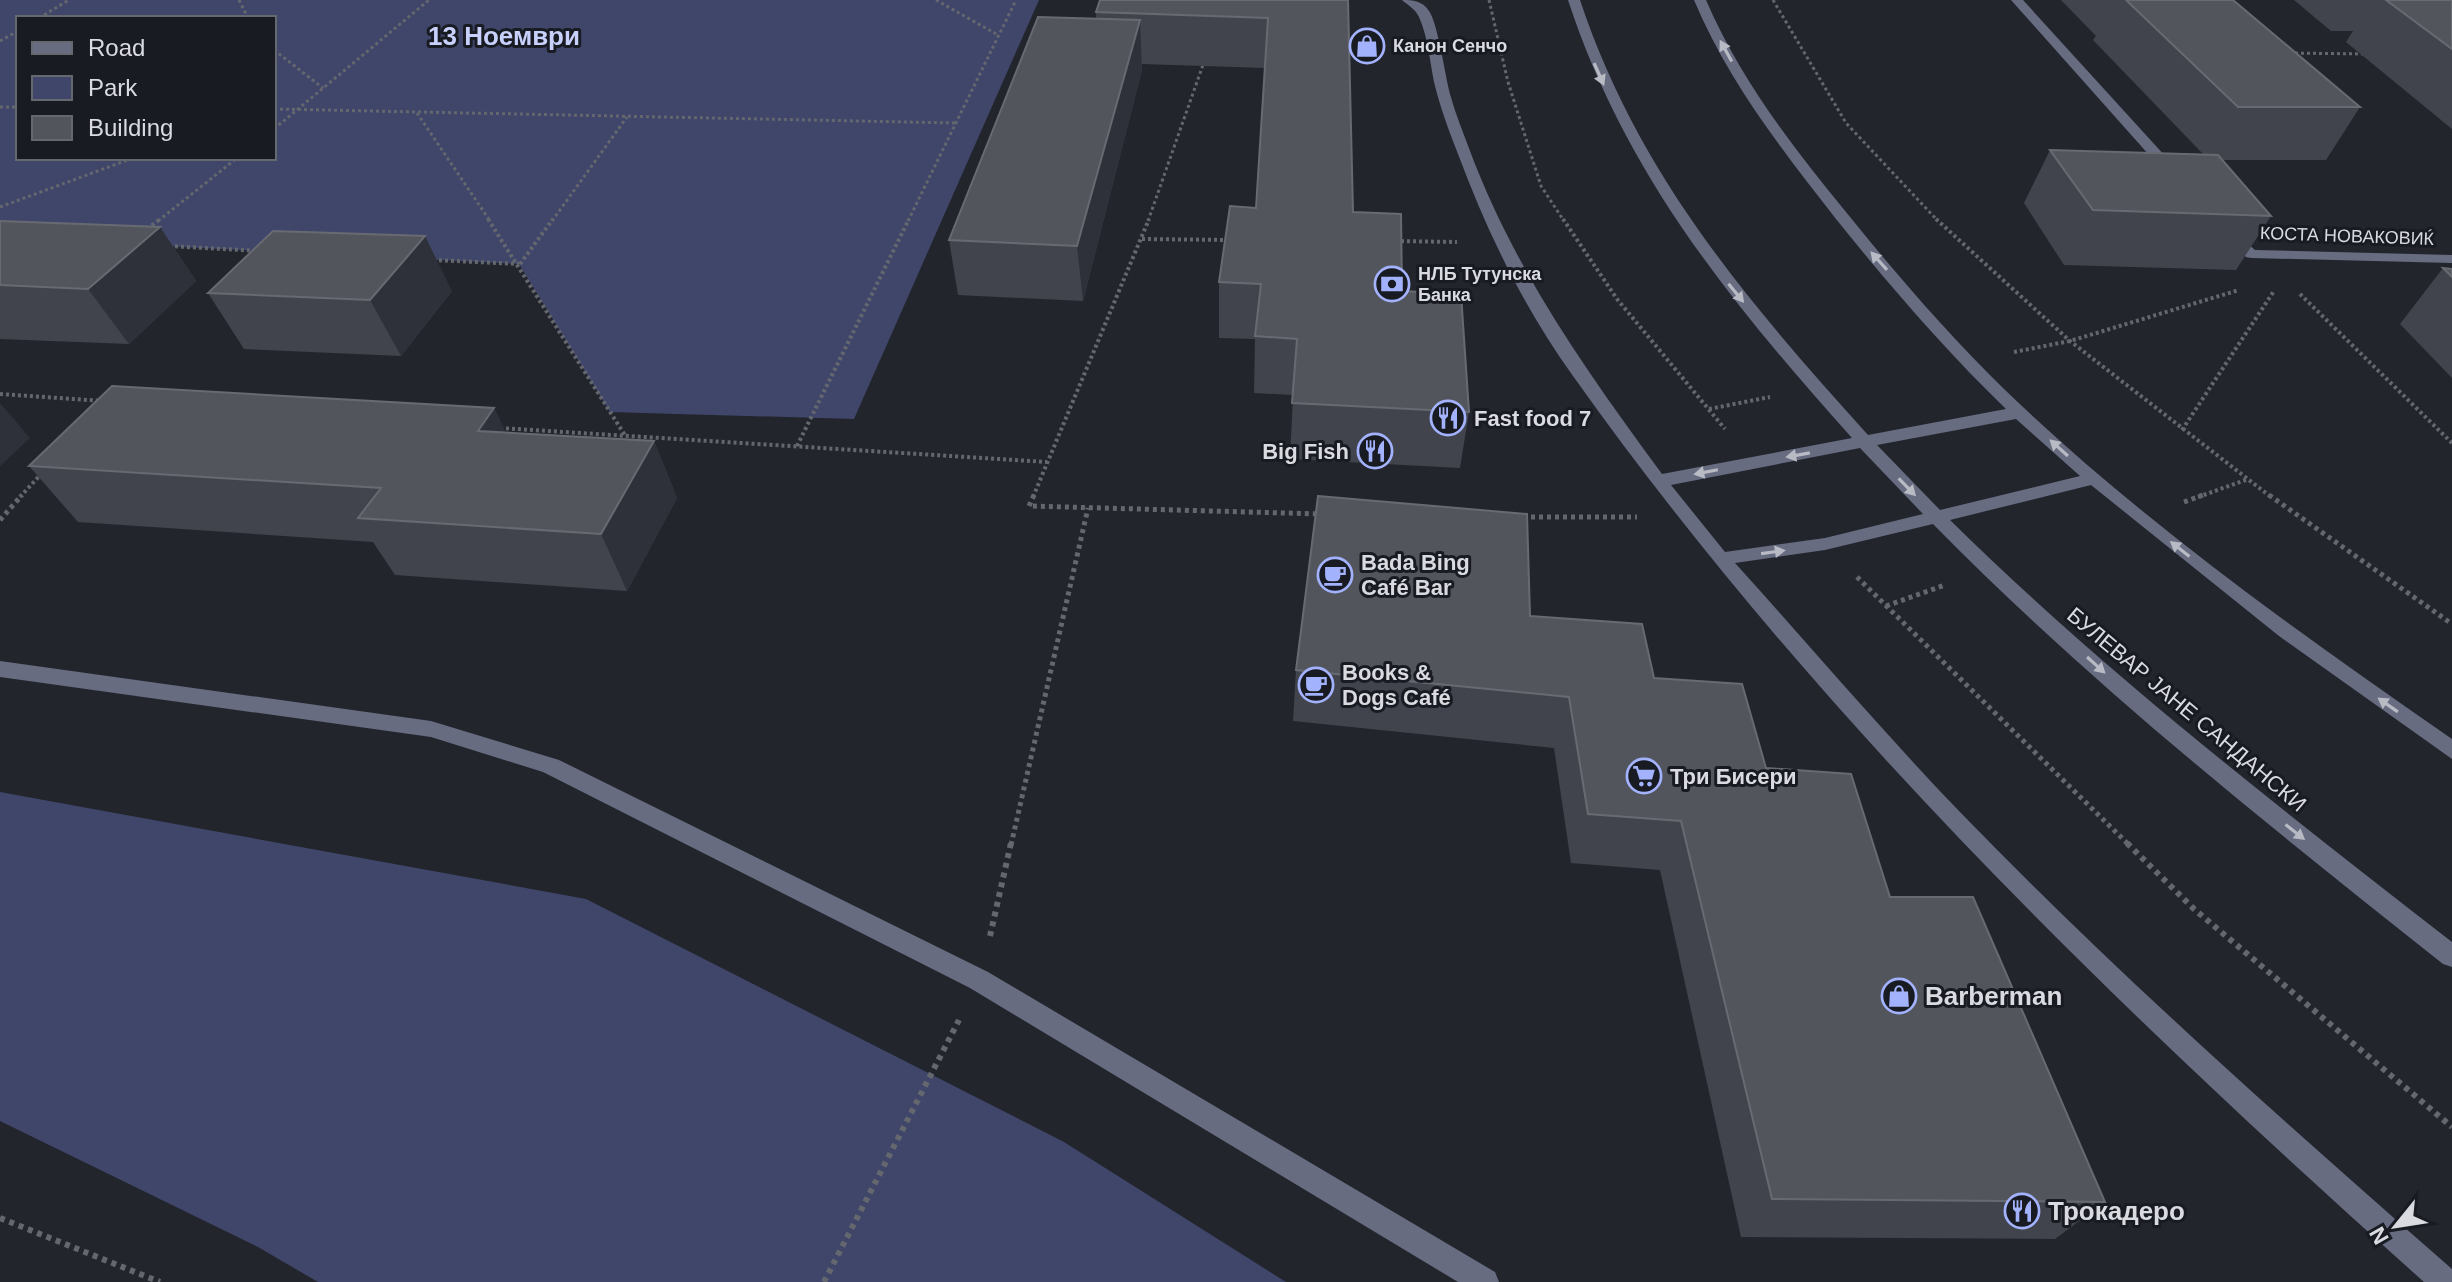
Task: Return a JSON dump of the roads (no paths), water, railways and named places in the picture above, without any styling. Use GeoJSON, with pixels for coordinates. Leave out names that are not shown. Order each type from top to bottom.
{"type":"FeatureCollection","features":[{"type":"Feature","properties":{"kind":"street","name":"БУЛЕВАР ЈАНЕ САНДАНСКИ"},"geometry":{"type":"LineString","coordinates":[[1574,0],[1594,62],[1612,104],[1645,163],[1700,249],[1815,389],[1937,518],[2193,751],[2452,956]]}},
{"type":"Feature","properties":{"kind":"street"},"geometry":{"type":"LineString","coordinates":[[1700,0],[1760,107],[1813,180],[1871,253],[2019,412],[2139,517],[2347,677],[2452,750]]}},
{"type":"Feature","properties":{"kind":"street"},"geometry":{"type":"LineString","coordinates":[[2017,0],[2184,185]]}},
{"type":"Feature","properties":{"kind":"street"},"geometry":{"type":"LineString","coordinates":[[1419,4],[1449,111],[1489,215],[1525,287],[1576,369],[1686,517],[1950,816],[2094,961],[2295,1149],[2445,1282]]}},
{"type":"Feature","properties":{"kind":"street","name":"КОСТА НОВАКОВИЌ"},"geometry":{"type":"LineString","coordinates":[[2218,220],[2251,254],[2452,259]]}},
{"type":"Feature","properties":{"kind":"street"},"geometry":{"type":"LineString","coordinates":[[1658,481],[2019,412]]}},
{"type":"Feature","properties":{"kind":"street"},"geometry":{"type":"LineString","coordinates":[[1720,559],[1825,544],[2093,479]]}},
{"type":"Feature","properties":{"kind":"street"},"geometry":{"type":"LineString","coordinates":[[0,669],[431,729],[551,766],[979,980],[1485,1282]]}},
{"type":"Feature","properties":{"kind":"place","name":"Канон Сенчо"},"geometry":{"type":"Point","coordinates":[1367,46]}},
{"type":"Feature","properties":{"kind":"place","name":"НЛБ Тутунска Банка"},"geometry":{"type":"Point","coordinates":[1392,284]}},
{"type":"Feature","properties":{"kind":"place","name":"Fast food 7"},"geometry":{"type":"Point","coordinates":[1448,418]}},
{"type":"Feature","properties":{"kind":"place","name":"Big Fish"},"geometry":{"type":"Point","coordinates":[1375,451]}},
{"type":"Feature","properties":{"kind":"place","name":"Bada Bing Café Bar"},"geometry":{"type":"Point","coordinates":[1335,575]}},
{"type":"Feature","properties":{"kind":"place","name":"Books & Dogs Café"},"geometry":{"type":"Point","coordinates":[1316,685]}},
{"type":"Feature","properties":{"kind":"place","name":"Три Бисери"},"geometry":{"type":"Point","coordinates":[1644,776]}},
{"type":"Feature","properties":{"kind":"place","name":"Barberman"},"geometry":{"type":"Point","coordinates":[1899,996]}},
{"type":"Feature","properties":{"kind":"place","name":"Трокадеро"},"geometry":{"type":"Point","coordinates":[2022,1211]}},
{"type":"Feature","properties":{"kind":"district","name":"13 Ноември"},"geometry":{"type":"Point","coordinates":[504,36]}}]}
